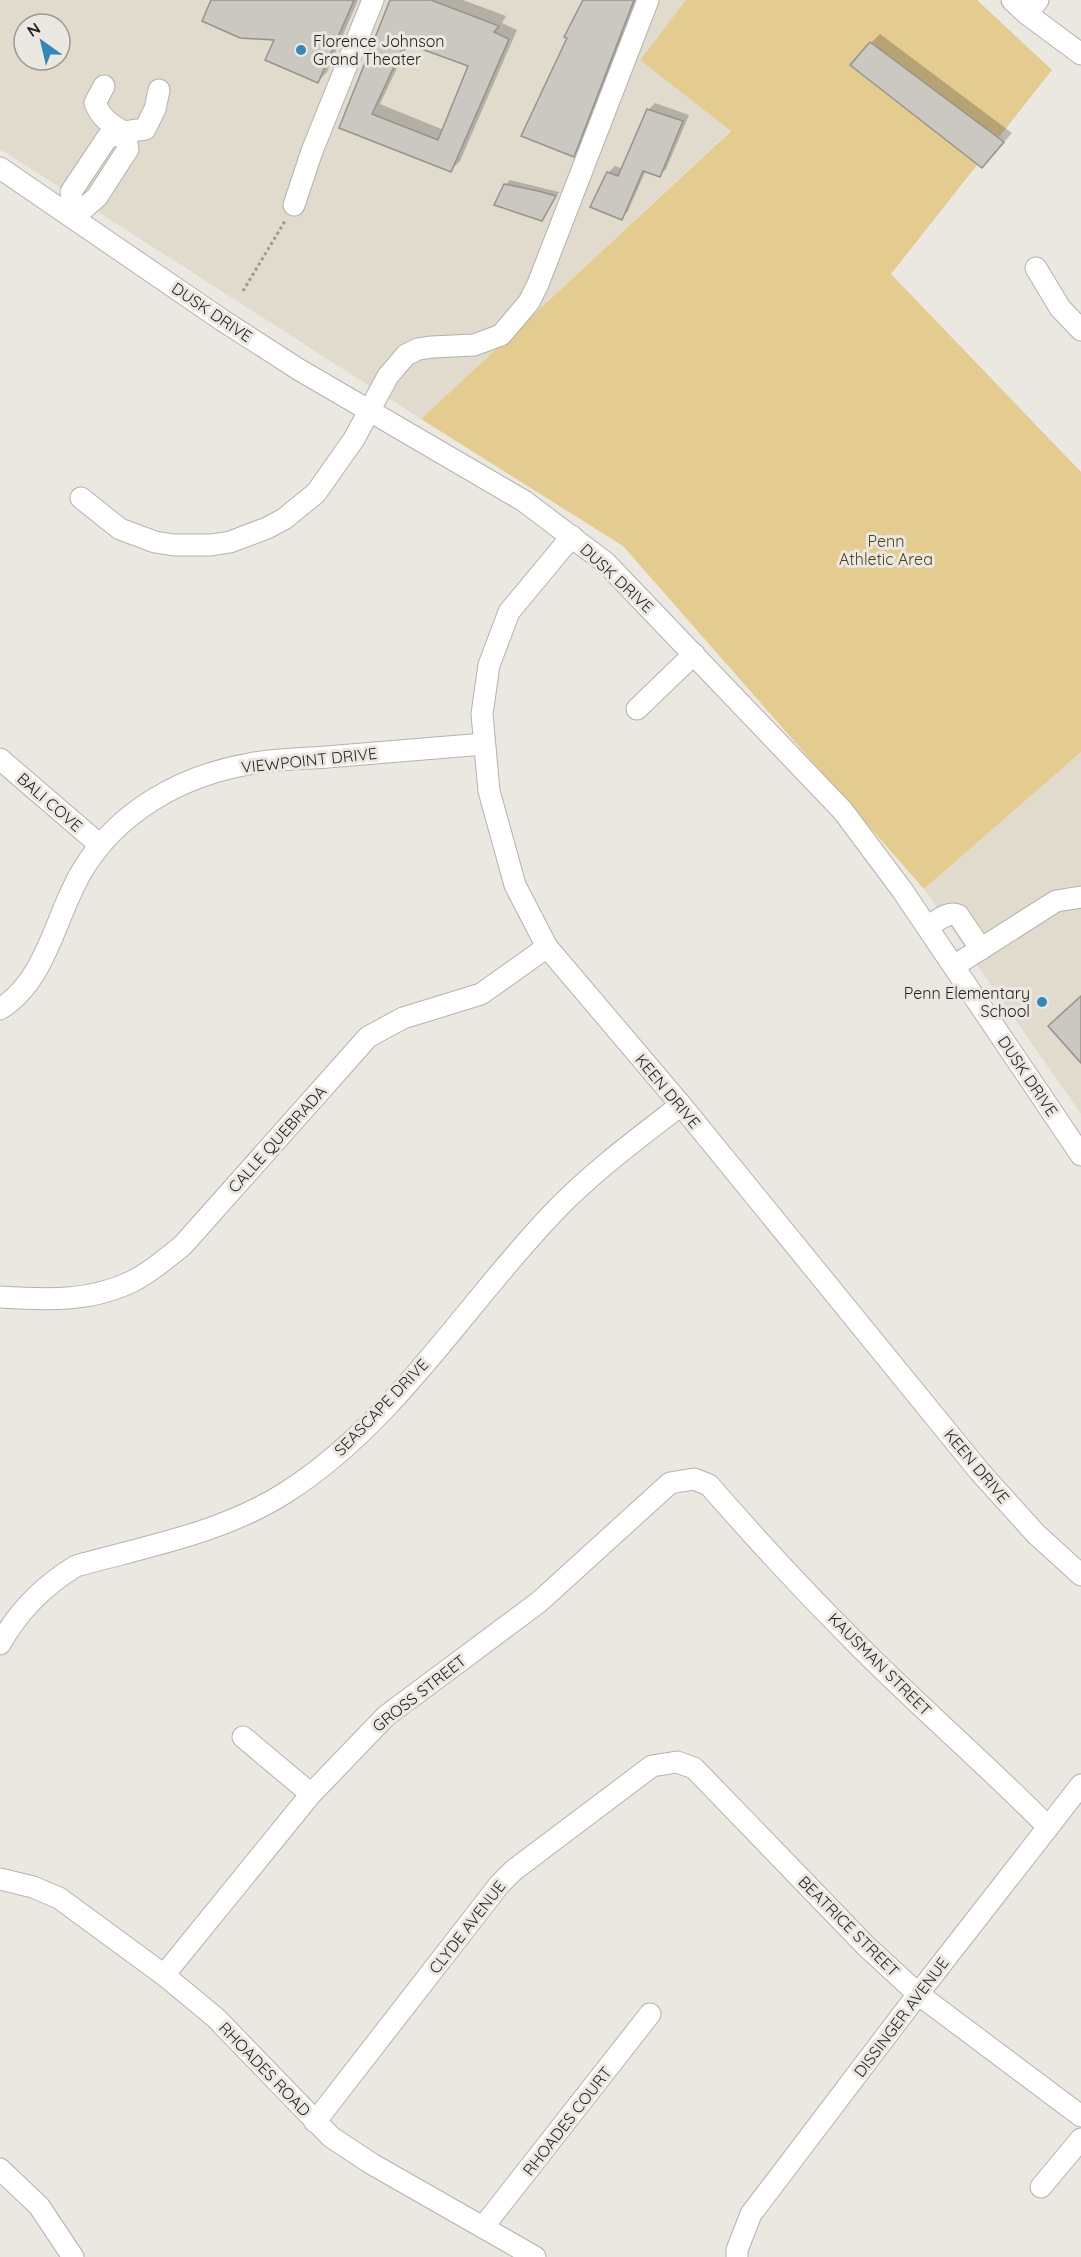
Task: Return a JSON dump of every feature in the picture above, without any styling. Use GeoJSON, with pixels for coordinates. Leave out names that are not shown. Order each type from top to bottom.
{"type":"FeatureCollection","features":[{"type":"Feature","properties":{"kind":"street"},"geometry":{"type":"LineString","coordinates":[[294,206],[312,151],[373,0]]}},
{"type":"Feature","properties":{"kind":"street"},"geometry":{"type":"LineString","coordinates":[[81,498],[120,529],[155,542],[174,545],[211,545],[248,536],[284,519],[315,493],[354,440],[388,376],[406,355],[432,347],[474,345],[501,335],[529,302],[648,0]]}},
{"type":"Feature","properties":{"kind":"street"},"geometry":{"type":"LineString","coordinates":[[1026,5],[1081,54]]}},
{"type":"Feature","properties":{"kind":"street"},"geometry":{"type":"LineString","coordinates":[[104,86],[96,103],[99,112],[108,123],[124,132],[145,129],[155,110],[159,90]]}},
{"type":"Feature","properties":{"kind":"street"},"geometry":{"type":"LineString","coordinates":[[74,217],[97,197],[128,149],[124,132]]}},
{"type":"Feature","properties":{"kind":"street","name":"DUSK DRIVE"},"geometry":{"type":"LineString","coordinates":[[0,168],[222,320],[298,369],[524,501],[606,563],[843,811],[928,927],[1081,1155]]}},
{"type":"Feature","properties":{"kind":"street"},"geometry":{"type":"LineString","coordinates":[[1036,268],[1060,308],[1081,330]]}},
{"type":"Feature","properties":{"kind":"street","name":"KEEN DRIVE"},"geometry":{"type":"LineString","coordinates":[[572,536],[509,612],[489,665],[482,714],[489,791],[515,885],[547,947],[681,1105],[980,1472],[1036,1534],[1081,1575]]}},
{"type":"Feature","properties":{"kind":"street"},"geometry":{"type":"LineString","coordinates":[[637,709],[694,654]]}},
{"type":"Feature","properties":{"kind":"street","name":"VIEWPOINT DRIVE"},"geometry":{"type":"LineString","coordinates":[[0,1009],[22,992],[32,978],[74,885],[100,844],[125,820],[153,799],[195,779],[249,764],[484,744]]}},
{"type":"Feature","properties":{"kind":"street","name":"BALI COVE"},"geometry":{"type":"LineString","coordinates":[[0,759],[100,844]]}},
{"type":"Feature","properties":{"kind":"street"},"geometry":{"type":"LineString","coordinates":[[954,966],[1056,901],[1081,897]]}},
{"type":"Feature","properties":{"kind":"street"},"geometry":{"type":"LineString","coordinates":[[928,927],[948,915],[958,915],[981,949]]}},
{"type":"Feature","properties":{"kind":"street","name":"CALLE QUEBRADA"},"geometry":{"type":"LineString","coordinates":[[0,1297],[77,1299],[134,1281],[183,1245],[368,1037],[403,1018],[481,994],[547,947]]}},
{"type":"Feature","properties":{"kind":"street","name":"SEASCAPE DRIVE"},"geometry":{"type":"LineString","coordinates":[[0,1644],[5,1622],[61,1575],[76,1566],[233,1520],[283,1494],[325,1464],[390,1403],[554,1212],[585,1182],[681,1105]]}},
{"type":"Feature","properties":{"kind":"street","name":"GROSS STREET"},"geometry":{"type":"LineString","coordinates":[[164,1975],[311,1794],[386,1716],[539,1602],[670,1483],[694,1479],[709,1485],[717,1495]]}},
{"type":"Feature","properties":{"kind":"street","name":"KAUSMAN STREET"},"geometry":{"type":"LineString","coordinates":[[717,1495],[854,1641],[956,1740],[1000,1778],[1048,1827]]}},
{"type":"Feature","properties":{"kind":"street"},"geometry":{"type":"LineString","coordinates":[[243,1737],[311,1794]]}},
{"type":"Feature","properties":{"kind":"street","name":"BEATRICE STREET"},"geometry":{"type":"LineString","coordinates":[[652,1766],[677,1762],[694,1768],[866,1946],[918,1994],[1081,2115]]}},
{"type":"Feature","properties":{"kind":"street","name":"CLYDE AVENUE"},"geometry":{"type":"LineString","coordinates":[[315,2122],[499,1884],[514,1870],[652,1766]]}},
{"type":"Feature","properties":{"kind":"street","name":"DISSINGER AVENUE"},"geometry":{"type":"LineString","coordinates":[[737,2257],[737,2250],[751,2214],[1081,1785]]}},
{"type":"Feature","properties":{"kind":"street","name":"RHOADES ROAD"},"geometry":{"type":"LineString","coordinates":[[0,1879],[33,1887],[59,1898],[164,1975],[216,2018],[331,2137],[372,2164],[535,2257]]}},
{"type":"Feature","properties":{"kind":"street","name":"RHOADES COURT"},"geometry":{"type":"LineString","coordinates":[[483,2227],[651,2014]]}},
{"type":"Feature","properties":{"kind":"street"},"geometry":{"type":"LineString","coordinates":[[1041,2187],[1081,2139]]}},
{"type":"Feature","properties":{"kind":"street"},"geometry":{"type":"LineString","coordinates":[[0,2169],[39,2206],[73,2257]]}},
{"type":"Feature","properties":{"kind":"path"},"geometry":{"type":"LineString","coordinates":[[243,291],[294,206]]}},
{"type":"Feature","properties":{"kind":"shaded area"},"geometry":{"type":"Polygon","coordinates":[[[0,0],[686,0],[640,60],[731,130],[421,419],[0,149],[0,0]]]}},
{"type":"Feature","properties":{"kind":"shaded area","name":"Penn Elementary School"},"geometry":{"type":"Polygon","coordinates":[[[1081,752],[1081,1114],[924,889],[1081,752]]]}},
{"type":"Feature","properties":{"kind":"green space","name":"Penn Athletic Area"},"geometry":{"type":"Polygon","coordinates":[[[686,0],[977,0],[1052,70],[891,274],[1081,472],[1081,752],[924,889],[623,546],[421,419],[731,131],[640,60],[686,0]]]}},
{"type":"Feature","properties":{"kind":"building","name":"Florence Johnson Grand Theater"},"geometry":{"type":"Polygon","coordinates":[[[211,0],[354,0],[318,83],[265,60],[274,40],[240,38],[202,21],[211,0]]]}},
{"type":"Feature","properties":{"kind":"building"},"geometry":{"type":"Polygon","coordinates":[[[390,0],[431,0],[499,26],[494,32],[509,39],[451,172],[339,128],[390,0]],[[405,43],[372,114],[438,140],[468,66],[405,43]]]}},
{"type":"Feature","properties":{"kind":"building"},"geometry":{"type":"Polygon","coordinates":[[[583,0],[634,0],[574,157],[521,136],[567,38],[564,37],[583,0]]]}},
{"type":"Feature","properties":{"kind":"building"},"geometry":{"type":"Polygon","coordinates":[[[870,42],[1004,142],[982,168],[850,65],[870,42]]]}},
{"type":"Feature","properties":{"kind":"building"},"geometry":{"type":"Polygon","coordinates":[[[647,109],[683,121],[660,177],[643,171],[622,220],[590,207],[607,172],[618,176],[647,109]]]}},
{"type":"Feature","properties":{"kind":"building"},"geometry":{"type":"Polygon","coordinates":[[[504,184],[556,196],[542,221],[494,205],[504,184]]]}},
{"type":"Feature","properties":{"kind":"building"},"geometry":{"type":"Polygon","coordinates":[[[1081,996],[1081,1063],[1048,1026],[1081,996]]]}},
{"type":"Feature","properties":{"kind":"place","name":"Florence Johnson Grand Theater"},"geometry":{"type":"Point","coordinates":[301,50]}},
{"type":"Feature","properties":{"kind":"place","name":"Penn Elementary School"},"geometry":{"type":"Point","coordinates":[1042,1002]}}]}
